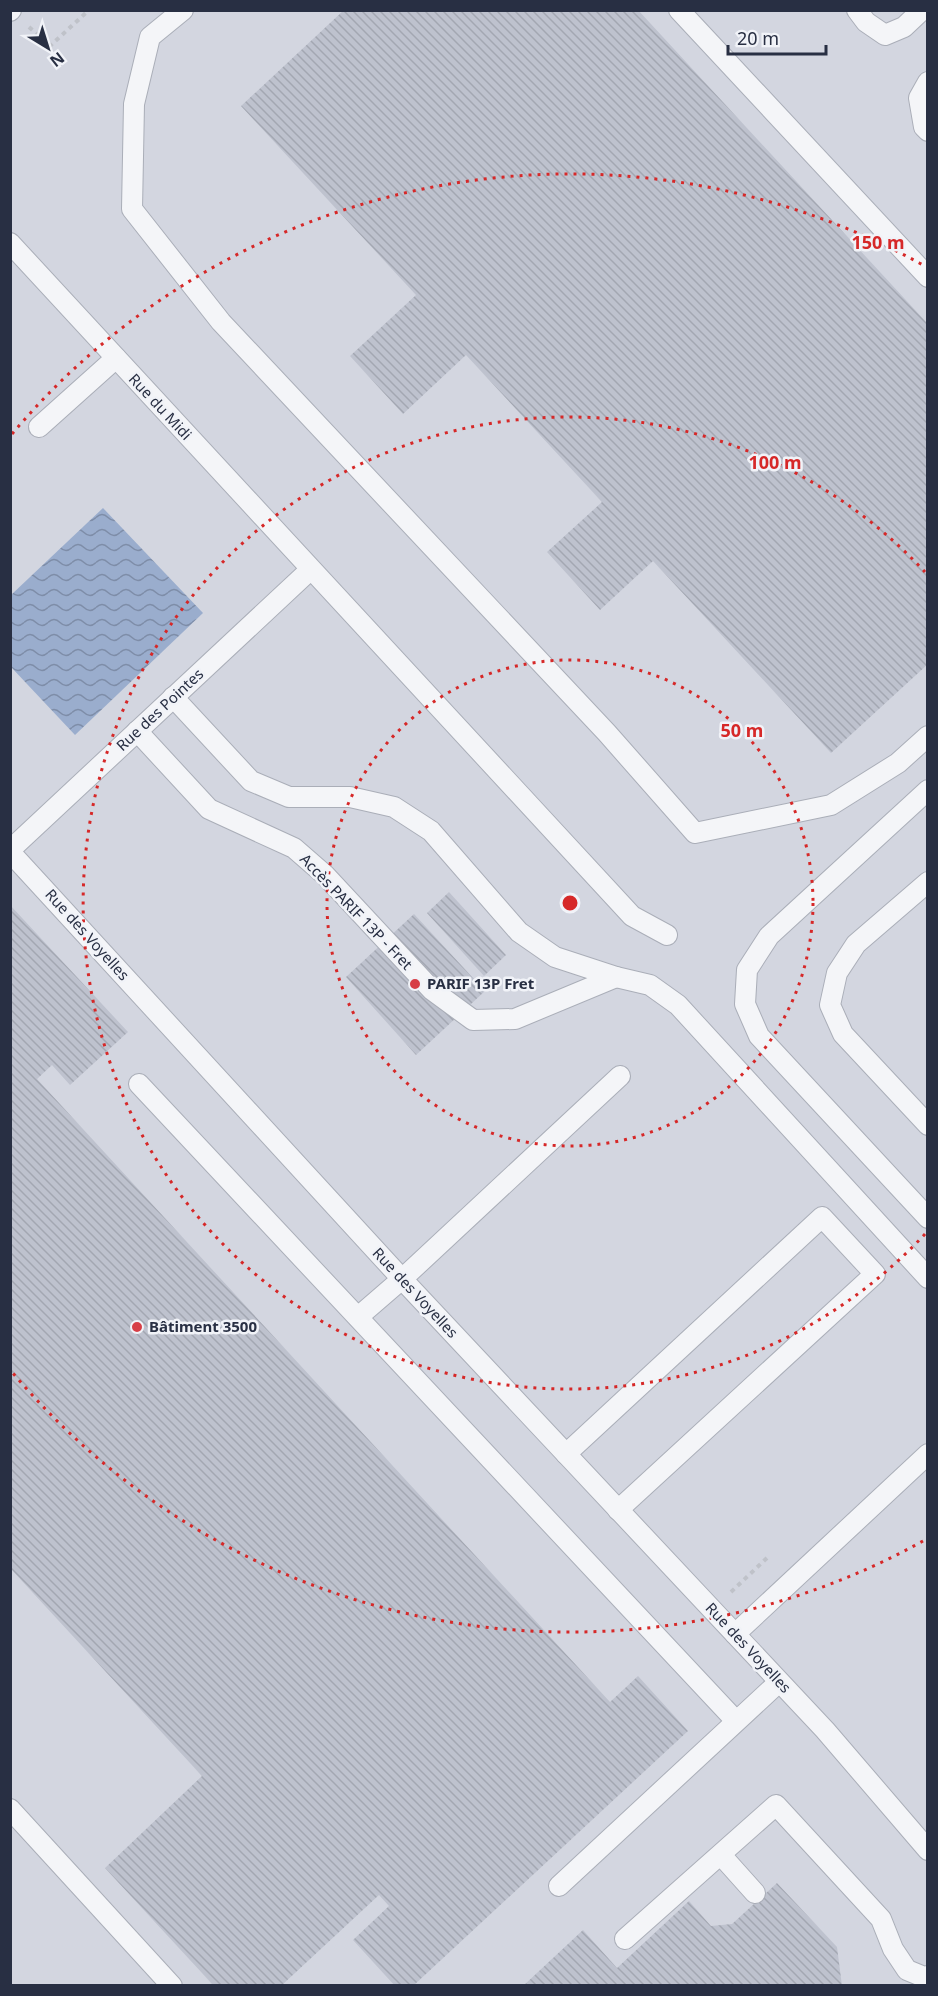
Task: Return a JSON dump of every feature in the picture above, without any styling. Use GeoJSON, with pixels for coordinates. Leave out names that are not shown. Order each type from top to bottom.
{"type":"FeatureCollection","features":[{"type":"Feature","properties":{"kind":"lane"},"geometry":{"type":"LineString","coordinates":[[183,10],[150,38],[134,104],[132,209],[220,322],[607,733],[696,833],[831,805],[898,763],[927,736]]}},
{"type":"Feature","properties":{"kind":"lane"},"geometry":{"type":"LineString","coordinates":[[679,10],[927,277]]}},
{"type":"Feature","properties":{"kind":"lane"},"geometry":{"type":"LineString","coordinates":[[857,10],[867,22],[885,34],[904,27],[922,10]]}},
{"type":"Feature","properties":{"kind":"lane"},"geometry":{"type":"LineString","coordinates":[[927,82],[919,98],[924,127],[927,130]]}},
{"type":"Feature","properties":{"kind":"lane","name":"Rue du Midi"},"geometry":{"type":"LineString","coordinates":[[10,243],[632,916],[667,935]]}},
{"type":"Feature","properties":{"kind":"lane"},"geometry":{"type":"LineString","coordinates":[[39,427],[116,358]]}},
{"type":"Feature","properties":{"kind":"lane","name":"Rue des Pointes"},"geometry":{"type":"LineString","coordinates":[[10,851],[310,570]]}},
{"type":"Feature","properties":{"kind":"lane"},"geometry":{"type":"LineString","coordinates":[[173,697],[251,781],[289,797],[350,797],[394,807],[431,831],[519,932],[555,957],[616,977],[650,985],[678,1005],[927,1278]]}},
{"type":"Feature","properties":{"kind":"lane","name":"Accès PARIF 13P - Fret"},"geometry":{"type":"LineString","coordinates":[[137,731],[209,809],[294,848],[325,875],[432,990],[473,1020],[515,1019],[616,977]]}},
{"type":"Feature","properties":{"kind":"lane"},"geometry":{"type":"LineString","coordinates":[[927,790],[769,936],[747,970],[745,1004],[759,1036],[927,1218]]}},
{"type":"Feature","properties":{"kind":"lane","name":"Rue des Voyelles"},"geometry":{"type":"LineString","coordinates":[[10,851],[402,1279],[825,1730],[927,1850]]}},
{"type":"Feature","properties":{"kind":"lane"},"geometry":{"type":"LineString","coordinates":[[927,882],[856,944],[837,973],[830,1005],[843,1034],[927,1125]]}},
{"type":"Feature","properties":{"kind":"lane"},"geometry":{"type":"LineString","coordinates":[[358,1317],[402,1279],[620,1076]]}},
{"type":"Feature","properties":{"kind":"lane"},"geometry":{"type":"LineString","coordinates":[[139,1084],[736,1721]]}},
{"type":"Feature","properties":{"kind":"lane"},"geometry":{"type":"LineString","coordinates":[[566,1454],[822,1217],[875,1274],[618,1510]]}},
{"type":"Feature","properties":{"kind":"lane"},"geometry":{"type":"LineString","coordinates":[[735,1634],[927,1455]]}},
{"type":"Feature","properties":{"kind":"lane"},"geometry":{"type":"LineString","coordinates":[[559,1886],[779,1682]]}},
{"type":"Feature","properties":{"kind":"lane"},"geometry":{"type":"LineString","coordinates":[[625,1939],[776,1805],[880,1919],[893,1949],[907,1970],[924,1977],[927,1976]]}},
{"type":"Feature","properties":{"kind":"lane"},"geometry":{"type":"LineString","coordinates":[[10,1809],[171,1985]]}},
{"type":"Feature","properties":{"kind":"lane"},"geometry":{"type":"LineString","coordinates":[[721,1855],[755,1893]]}},
{"type":"Feature","properties":{"kind":"path"},"geometry":{"type":"LineString","coordinates":[[11,11],[50,46],[89,10]]}},
{"type":"Feature","properties":{"kind":"shaded area"},"geometry":{"type":"Polygon","coordinates":[[[11,11],[927,11],[927,1985],[11,1986],[11,11]]]}},
{"type":"Feature","properties":{"kind":"water"},"geometry":{"type":"Polygon","coordinates":[[[103,508],[203,613],[75,735],[11,667],[11,595],[103,508]]]}},
{"type":"Feature","properties":{"kind":"building"},"geometry":{"type":"Polygon","coordinates":[[[344,10],[638,10],[928,324],[928,664],[831,753],[653,561],[600,610],[547,552],[602,502],[466,355],[403,414],[350,356],[416,295],[241,106],[344,10]]]}},
{"type":"Feature","properties":{"kind":"building"},"geometry":{"type":"Polygon","coordinates":[[[449,892],[506,955],[484,976],[427,913],[449,892]]]}},
{"type":"Feature","properties":{"kind":"building","name":"Bâtiment 3500"},"geometry":{"type":"Polygon","coordinates":[[[10,905],[128,1032],[70,1085],[52,1065],[37,1079],[610,1702],[638,1676],[688,1731],[413,1986],[395,1986],[353,1940],[389,1906],[379,1895],[281,1986],[214,1986],[105,1868],[202,1776],[10,1568],[10,905]]]}},
{"type":"Feature","properties":{"kind":"building","name":"PARIF 13P Fret"},"geometry":{"type":"Polygon","coordinates":[[[414,914],[485,991],[416,1055],[346,977],[414,914]]]}},
{"type":"Feature","properties":{"kind":"building"},"geometry":{"type":"Polygon","coordinates":[[[777,1883],[837,1947],[842,1986],[523,1986],[583,1930],[617,1968],[689,1901],[711,1926],[732,1924],[777,1883]]]}},
{"type":"Feature","properties":{"kind":"place","name":"PARIF 13P Fret"},"geometry":{"type":"Point","coordinates":[415,984]}},
{"type":"Feature","properties":{"kind":"place","name":"Bâtiment 3500"},"geometry":{"type":"Point","coordinates":[137,1327]}}]}
